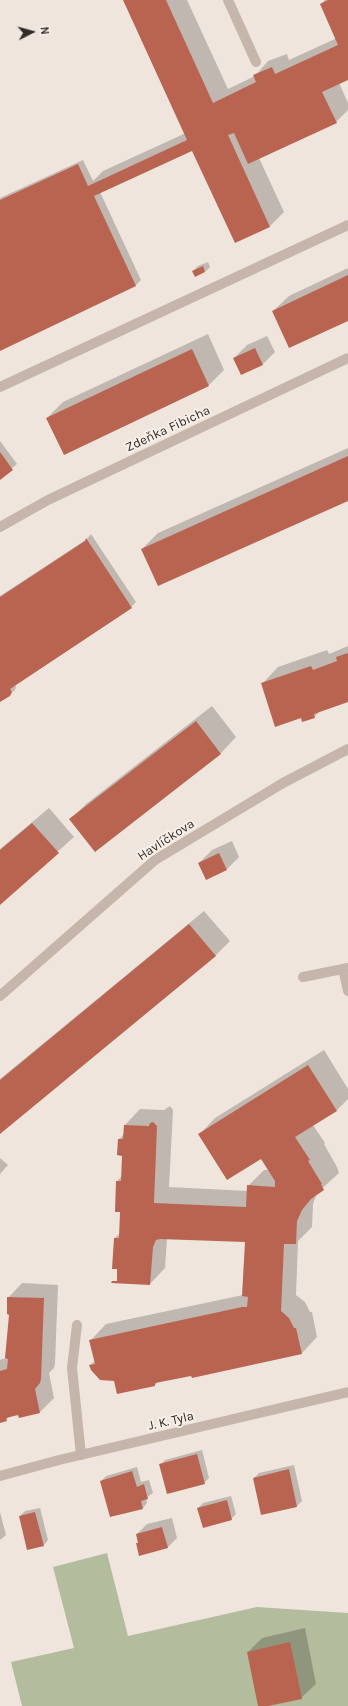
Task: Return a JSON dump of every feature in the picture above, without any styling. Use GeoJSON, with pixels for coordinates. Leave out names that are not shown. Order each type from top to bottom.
{"type":"FeatureCollection","features":[{"type":"Feature","properties":{"kind":"street"},"geometry":{"type":"LineString","coordinates":[[228,0],[256,62]]}},
{"type":"Feature","properties":{"kind":"street"},"geometry":{"type":"LineString","coordinates":[[0,387],[348,225]]}},
{"type":"Feature","properties":{"kind":"street","name":"Zdeňka Fibicha"},"geometry":{"type":"LineString","coordinates":[[0,527],[48,500],[348,358]]}},
{"type":"Feature","properties":{"kind":"street","name":"Havlíčkova"},"geometry":{"type":"LineString","coordinates":[[0,996],[155,860],[283,783],[348,750]]}},
{"type":"Feature","properties":{"kind":"street"},"geometry":{"type":"LineString","coordinates":[[303,977],[345,968],[348,992]]}},
{"type":"Feature","properties":{"kind":"street"},"geometry":{"type":"LineString","coordinates":[[77,1325],[72,1368],[81,1455]]}},
{"type":"Feature","properties":{"kind":"street","name":"J. K. Tyla"},"geometry":{"type":"LineString","coordinates":[[0,1476],[81,1455],[348,1392]]}},
{"type":"Feature","properties":{"kind":"green space"},"geometry":{"type":"Polygon","coordinates":[[[107,1553],[128,1636],[257,1607],[348,1613],[348,1706],[22,1706],[11,1662],[74,1648],[53,1567],[107,1553]]]}},
{"type":"Feature","properties":{"kind":"building"},"geometry":{"type":"Polygon","coordinates":[[[123,0],[166,0],[213,103],[256,82],[253,75],[272,67],[275,74],[338,45],[320,4],[328,0],[348,0],[348,80],[322,92],[337,123],[248,164],[234,133],[228,135],[270,227],[235,243],[192,151],[94,196],[136,286],[0,351],[0,200],[78,164],[88,186],[187,140],[123,0]]]}},
{"type":"Feature","properties":{"kind":"building"},"geometry":{"type":"Polygon","coordinates":[[[203,266],[205,272],[195,277],[192,271],[203,266]]]}},
{"type":"Feature","properties":{"kind":"building"},"geometry":{"type":"Polygon","coordinates":[[[348,275],[348,321],[289,348],[272,311],[348,275]]]}},
{"type":"Feature","properties":{"kind":"building"},"geometry":{"type":"Polygon","coordinates":[[[255,348],[263,365],[241,375],[233,358],[255,348]]]}},
{"type":"Feature","properties":{"kind":"building"},"geometry":{"type":"Polygon","coordinates":[[[192,349],[209,386],[64,455],[46,418],[192,349]]]}},
{"type":"Feature","properties":{"kind":"building"},"geometry":{"type":"Polygon","coordinates":[[[0,452],[13,470],[0,480],[0,452]]]}},
{"type":"Feature","properties":{"kind":"building"},"geometry":{"type":"Polygon","coordinates":[[[348,456],[348,501],[158,586],[141,549],[348,456]]]}},
{"type":"Feature","properties":{"kind":"building"},"geometry":{"type":"Polygon","coordinates":[[[86,538],[132,608],[10,689],[12,692],[10,696],[0,702],[0,597],[85,541],[86,538]]]}},
{"type":"Feature","properties":{"kind":"building"},"geometry":{"type":"Polygon","coordinates":[[[348,653],[348,702],[314,714],[315,718],[302,722],[301,718],[275,727],[261,683],[311,666],[313,670],[337,661],[336,657],[348,653]]]}},
{"type":"Feature","properties":{"kind":"building"},"geometry":{"type":"Polygon","coordinates":[[[196,721],[221,754],[95,852],[69,819],[196,721]]]}},
{"type":"Feature","properties":{"kind":"building"},"geometry":{"type":"Polygon","coordinates":[[[32,823],[59,853],[0,905],[0,850],[32,823]]]}},
{"type":"Feature","properties":{"kind":"building"},"geometry":{"type":"Polygon","coordinates":[[[219,853],[227,870],[206,880],[198,863],[219,853]]]}},
{"type":"Feature","properties":{"kind":"building"},"geometry":{"type":"Polygon","coordinates":[[[189,924],[216,956],[0,1134],[0,1080],[189,924]]]}},
{"type":"Feature","properties":{"kind":"building"},"geometry":{"type":"Polygon","coordinates":[[[308,1065],[337,1111],[295,1137],[310,1160],[308,1161],[324,1190],[311,1199],[302,1210],[297,1221],[296,1244],[284,1244],[281,1311],[289,1318],[294,1328],[296,1328],[302,1354],[192,1378],[191,1376],[155,1383],[155,1386],[117,1394],[114,1381],[100,1380],[91,1370],[89,1365],[95,1364],[89,1340],[247,1307],[248,1297],[242,1296],[245,1242],[156,1240],[153,1247],[150,1285],[111,1283],[112,1281],[117,1281],[117,1269],[112,1269],[114,1238],[119,1238],[120,1212],[115,1212],[116,1181],[121,1181],[122,1156],[117,1155],[118,1139],[123,1139],[124,1125],[149,1126],[150,1123],[153,1122],[157,1126],[154,1203],[246,1207],[247,1185],[275,1187],[275,1181],[261,1159],[227,1180],[198,1134],[308,1065]]]}},
{"type":"Feature","properties":{"kind":"building"},"geometry":{"type":"Polygon","coordinates":[[[7,1297],[44,1298],[41,1379],[40,1383],[35,1389],[40,1413],[19,1418],[18,1415],[6,1418],[7,1421],[0,1423],[0,1371],[7,1369],[8,1359],[5,1358],[9,1315],[7,1314],[7,1297]]]}},
{"type":"Feature","properties":{"kind":"building"},"geometry":{"type":"Polygon","coordinates":[[[197,1454],[205,1484],[167,1494],[159,1464],[197,1454]]]}},
{"type":"Feature","properties":{"kind":"building"},"geometry":{"type":"Polygon","coordinates":[[[289,1469],[297,1507],[261,1515],[253,1478],[289,1469]]]}},
{"type":"Feature","properties":{"kind":"building"},"geometry":{"type":"Polygon","coordinates":[[[132,1471],[137,1487],[144,1484],[148,1499],[141,1501],[143,1509],[110,1517],[100,1481],[132,1471]]]}},
{"type":"Feature","properties":{"kind":"building"},"geometry":{"type":"Polygon","coordinates":[[[227,1500],[232,1520],[203,1528],[197,1508],[227,1500]]]}},
{"type":"Feature","properties":{"kind":"building"},"geometry":{"type":"Polygon","coordinates":[[[35,1512],[44,1546],[27,1550],[19,1516],[35,1512]]]}},
{"type":"Feature","properties":{"kind":"building"},"geometry":{"type":"Polygon","coordinates":[[[162,1527],[168,1548],[139,1556],[136,1543],[138,1543],[136,1534],[162,1527]]]}},
{"type":"Feature","properties":{"kind":"building"},"geometry":{"type":"Polygon","coordinates":[[[290,1642],[302,1699],[268,1706],[258,1706],[247,1652],[290,1642]]]}}]}
